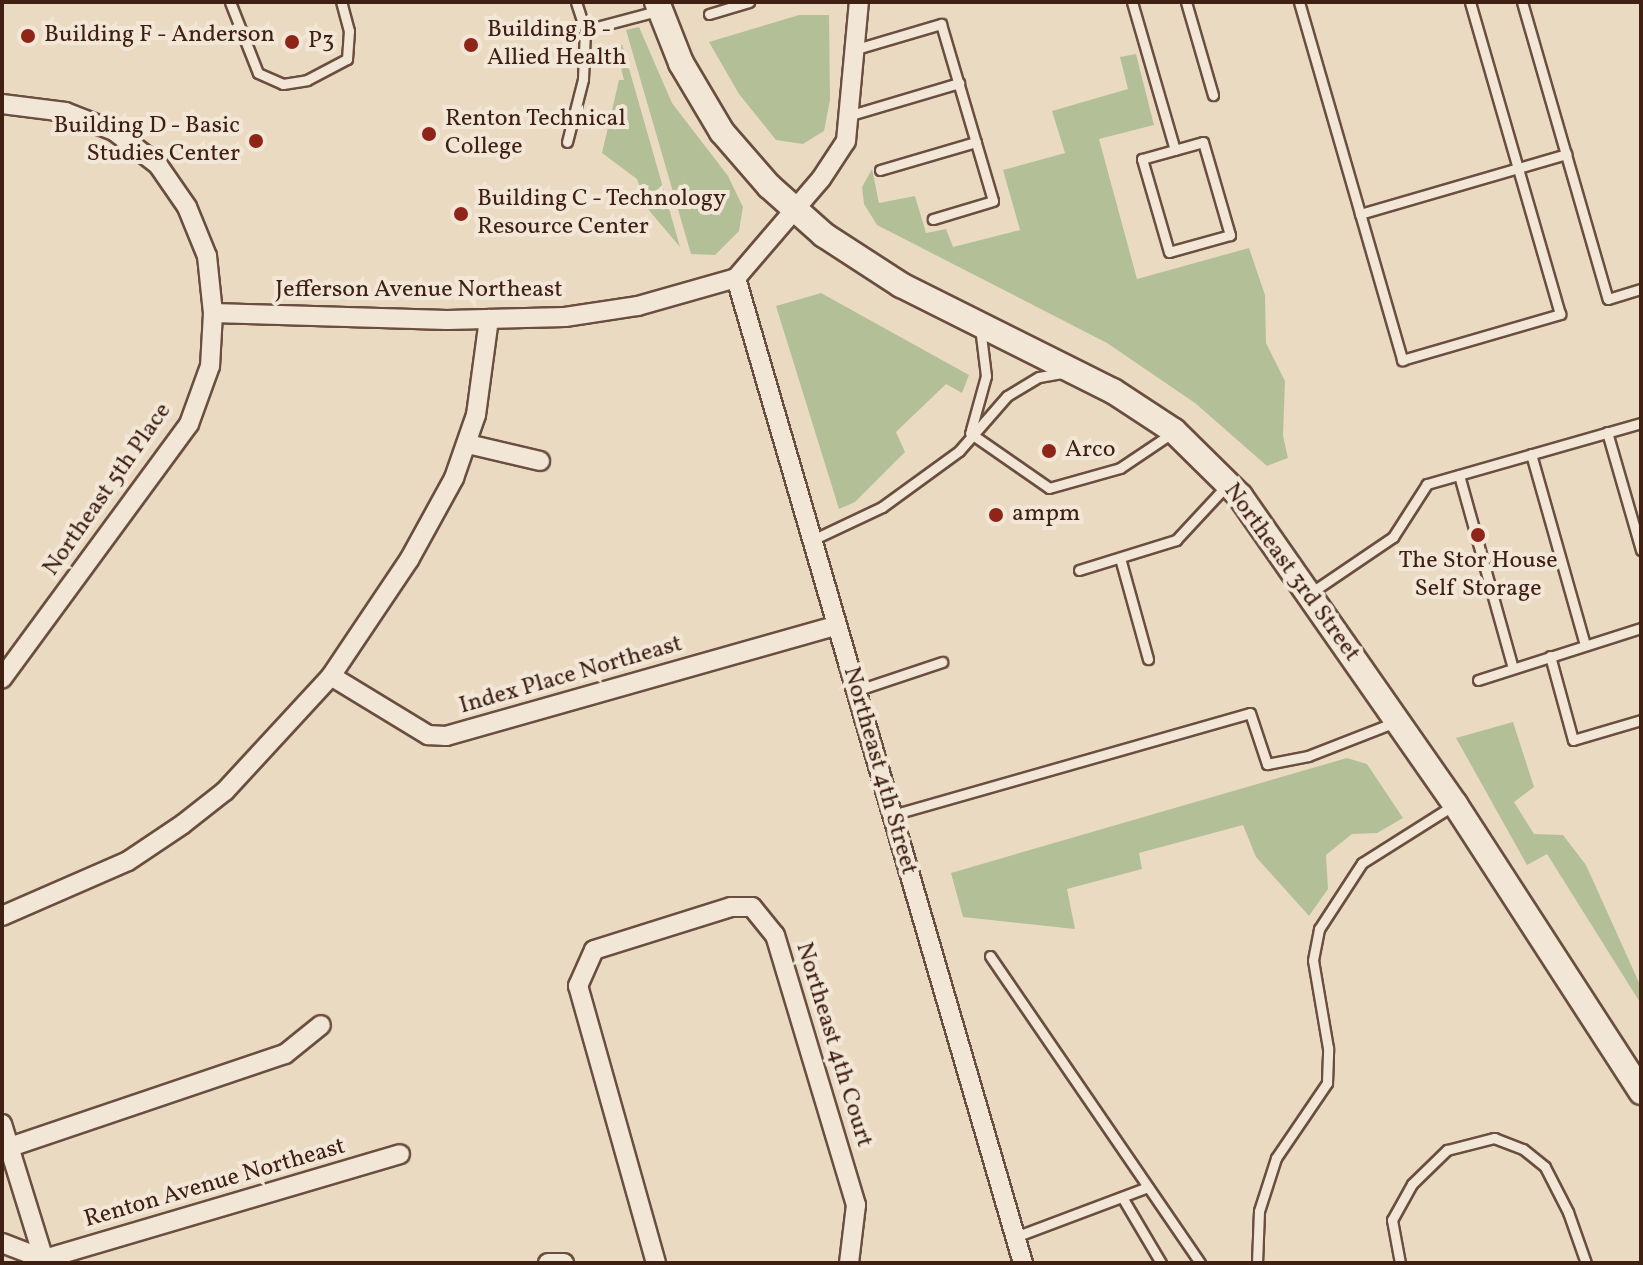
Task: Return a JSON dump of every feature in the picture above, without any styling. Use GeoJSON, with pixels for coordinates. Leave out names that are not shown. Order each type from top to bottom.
{"type":"FeatureCollection","features":[{"type":"Feature","properties":{"kind":"main road"},"geometry":{"type":"LineString","coordinates":[[658,6],[681,63],[722,132],[794,209]]}},
{"type":"Feature","properties":{"kind":"main road","name":"Northeast 3rd Street"},"geometry":{"type":"LineString","coordinates":[[794,209],[875,270],[1073,371],[1174,431],[1228,484],[1309,594],[1455,804],[1641,1092]]}},
{"type":"Feature","properties":{"kind":"street"},"geometry":{"type":"LineString","coordinates":[[736,278],[838,159],[851,115],[853,50],[859,2]]}},
{"type":"Feature","properties":{"kind":"street","name":"Northeast 5th Place"},"geometry":{"type":"LineString","coordinates":[[2,104],[65,112],[114,131],[158,165],[187,207],[207,256],[213,313],[210,366],[189,424],[2,679]]}},
{"type":"Feature","properties":{"kind":"street","name":"Jefferson Avenue Northeast"},"geometry":{"type":"LineString","coordinates":[[213,313],[489,319],[597,313],[736,278]]}},
{"type":"Feature","properties":{"kind":"street","name":"Northeast 4th Street"},"geometry":{"type":"LineString","coordinates":[[736,278],[810,541],[1023,1263]]}},
{"type":"Feature","properties":{"kind":"street"},"geometry":{"type":"LineString","coordinates":[[2,916],[128,861],[183,824],[225,791],[331,676],[409,560],[468,444],[484,378],[489,319]]}},
{"type":"Feature","properties":{"kind":"street"},"geometry":{"type":"LineString","coordinates":[[468,444],[540,461]]}},
{"type":"Feature","properties":{"kind":"street","name":"Index Place Northeast"},"geometry":{"type":"LineString","coordinates":[[331,676],[428,735],[446,736],[836,626]]}},
{"type":"Feature","properties":{"kind":"street","name":"Northeast 4th Court"},"geometry":{"type":"LineString","coordinates":[[656,1263],[578,986],[594,950],[731,907],[752,907],[775,935],[856,1205],[849,1263]]}},
{"type":"Feature","properties":{"kind":"street"},"geometry":{"type":"LineString","coordinates":[[10,1147],[285,1054],[321,1025]]}},
{"type":"Feature","properties":{"kind":"street"},"geometry":{"type":"LineString","coordinates":[[2,1124],[44,1261]]}},
{"type":"Feature","properties":{"kind":"street","name":"Renton Avenue Northeast"},"geometry":{"type":"LineString","coordinates":[[44,1261],[400,1154]]}},
{"type":"Feature","properties":{"kind":"street"},"geometry":{"type":"LineString","coordinates":[[2,1243],[44,1261]]}},
{"type":"Feature","properties":{"kind":"street"},"geometry":{"type":"LineString","coordinates":[[548,1263],[564,1263]]}},
{"type":"Feature","properties":{"kind":"lane"},"geometry":{"type":"LineString","coordinates":[[230,2],[258,73],[283,84],[307,80],[347,59],[349,31],[341,2]]}},
{"type":"Feature","properties":{"kind":"lane"},"geometry":{"type":"LineString","coordinates":[[567,142],[583,79],[585,30],[576,2]]}},
{"type":"Feature","properties":{"kind":"lane"},"geometry":{"type":"LineString","coordinates":[[709,14],[749,2]]}},
{"type":"Feature","properties":{"kind":"lane"},"geometry":{"type":"LineString","coordinates":[[1132,2],[1175,150]]}},
{"type":"Feature","properties":{"kind":"lane"},"geometry":{"type":"LineString","coordinates":[[1186,2],[1213,95]]}},
{"type":"Feature","properties":{"kind":"lane"},"geometry":{"type":"LineString","coordinates":[[1299,2],[1402,360],[1560,314],[1470,2]]}},
{"type":"Feature","properties":{"kind":"lane"},"geometry":{"type":"LineString","coordinates":[[1522,2],[1608,299],[1641,289]]}},
{"type":"Feature","properties":{"kind":"lane"},"geometry":{"type":"LineString","coordinates":[[585,30],[658,6]]}},
{"type":"Feature","properties":{"kind":"lane"},"geometry":{"type":"LineString","coordinates":[[853,50],[941,24],[993,201],[933,219]]}},
{"type":"Feature","properties":{"kind":"lane"},"geometry":{"type":"LineString","coordinates":[[851,115],[959,83]]}},
{"type":"Feature","properties":{"kind":"lane"},"geometry":{"type":"LineString","coordinates":[[880,170],[976,142]]}},
{"type":"Feature","properties":{"kind":"lane"},"geometry":{"type":"LineString","coordinates":[[1203,142],[1230,235],[1169,252],[1142,159],[1175,150],[1203,142]]}},
{"type":"Feature","properties":{"kind":"lane"},"geometry":{"type":"LineString","coordinates":[[1360,214],[1566,154]]}},
{"type":"Feature","properties":{"kind":"lane"},"geometry":{"type":"LineString","coordinates":[[970,433],[986,376],[979,324]]}},
{"type":"Feature","properties":{"kind":"lane"},"geometry":{"type":"LineString","coordinates":[[810,541],[882,507],[959,451],[970,433],[1007,396],[1039,377],[1073,371]]}},
{"type":"Feature","properties":{"kind":"lane"},"geometry":{"type":"LineString","coordinates":[[1309,594],[1393,537],[1427,484],[1641,423]]}},
{"type":"Feature","properties":{"kind":"lane"},"geometry":{"type":"LineString","coordinates":[[970,433],[1049,488],[1120,468],[1174,431]]}},
{"type":"Feature","properties":{"kind":"lane"},"geometry":{"type":"LineString","coordinates":[[1607,432],[1637,518],[1641,550]]}},
{"type":"Feature","properties":{"kind":"lane"},"geometry":{"type":"LineString","coordinates":[[1531,454],[1585,645]]}},
{"type":"Feature","properties":{"kind":"lane"},"geometry":{"type":"LineString","coordinates":[[1459,475],[1513,668]]}},
{"type":"Feature","properties":{"kind":"lane"},"geometry":{"type":"LineString","coordinates":[[1079,570],[1176,540],[1228,484]]}},
{"type":"Feature","properties":{"kind":"lane"},"geometry":{"type":"LineString","coordinates":[[1120,558],[1148,659]]}},
{"type":"Feature","properties":{"kind":"lane"},"geometry":{"type":"LineString","coordinates":[[1478,680],[1641,628]]}},
{"type":"Feature","properties":{"kind":"lane"},"geometry":{"type":"LineString","coordinates":[[1550,656],[1573,740],[1641,720]]}},
{"type":"Feature","properties":{"kind":"lane"},"geometry":{"type":"LineString","coordinates":[[855,691],[942,662]]}},
{"type":"Feature","properties":{"kind":"lane"},"geometry":{"type":"LineString","coordinates":[[892,815],[1250,713],[1267,764],[1308,756],[1398,721]]}},
{"type":"Feature","properties":{"kind":"lane"},"geometry":{"type":"LineString","coordinates":[[1257,1263],[1259,1211],[1276,1158],[1327,1083],[1328,1048],[1313,960],[1319,929],[1362,863],[1455,804]]}},
{"type":"Feature","properties":{"kind":"lane"},"geometry":{"type":"LineString","coordinates":[[990,956],[1200,1263]]}},
{"type":"Feature","properties":{"kind":"lane"},"geometry":{"type":"LineString","coordinates":[[1400,1263],[1392,1220],[1412,1184],[1447,1150],[1494,1138],[1523,1149],[1545,1167],[1568,1212],[1586,1263]]}},
{"type":"Feature","properties":{"kind":"lane"},"geometry":{"type":"LineString","coordinates":[[1015,1237],[1148,1187]]}},
{"type":"Feature","properties":{"kind":"lane"},"geometry":{"type":"LineString","coordinates":[[1122,1197],[1161,1263]]}},
{"type":"Feature","properties":{"kind":"green space"},"geometry":{"type":"Polygon","coordinates":[[[799,15],[829,15],[830,100],[824,131],[803,144],[776,140],[739,94],[709,42],[799,15]]]}},
{"type":"Feature","properties":{"kind":"green space"},"geometry":{"type":"Polygon","coordinates":[[[639,27],[672,103],[728,176],[743,207],[739,231],[715,255],[691,254],[626,30],[639,27]]]}},
{"type":"Feature","properties":{"kind":"green space"},"geometry":{"type":"Polygon","coordinates":[[[622,44],[680,247],[647,208],[637,179],[602,153],[619,80],[624,80],[617,53],[622,44]]]}},
{"type":"Feature","properties":{"kind":"green space"},"geometry":{"type":"Polygon","coordinates":[[[1136,54],[1154,125],[1099,139],[1137,279],[1249,248],[1265,295],[1266,343],[1285,381],[1283,436],[1288,458],[1267,466],[1195,403],[1107,343],[877,225],[864,204],[862,187],[872,169],[879,203],[915,196],[926,233],[946,229],[953,247],[1020,230],[1003,170],[1065,153],[1052,111],[1128,89],[1120,57],[1136,54]]]}},
{"type":"Feature","properties":{"kind":"green space"},"geometry":{"type":"Polygon","coordinates":[[[821,293],[969,375],[962,393],[946,384],[896,432],[905,452],[855,502],[839,509],[776,306],[821,293]]]}},
{"type":"Feature","properties":{"kind":"green space"},"geometry":{"type":"Polygon","coordinates":[[[1513,722],[1534,787],[1514,802],[1534,834],[1563,835],[1586,865],[1641,987],[1641,1004],[1547,854],[1527,865],[1456,738],[1513,722]]]}},
{"type":"Feature","properties":{"kind":"green space"},"geometry":{"type":"Polygon","coordinates":[[[1347,758],[1367,764],[1403,818],[1377,833],[1352,834],[1326,855],[1328,889],[1309,916],[1256,857],[1243,825],[1139,853],[1142,869],[1067,889],[1075,929],[963,917],[951,873],[1347,758]]]}},
{"type":"Feature","properties":{"kind":"place","name":"Building F - Anderson"},"geometry":{"type":"Point","coordinates":[28,36]}},
{"type":"Feature","properties":{"kind":"place","name":"P3"},"geometry":{"type":"Point","coordinates":[292,42]}},
{"type":"Feature","properties":{"kind":"place","name":"Building B - Allied Health"},"geometry":{"type":"Point","coordinates":[471,45]}},
{"type":"Feature","properties":{"kind":"place","name":"Renton Technical College"},"geometry":{"type":"Point","coordinates":[429,134]}},
{"type":"Feature","properties":{"kind":"place","name":"Building D - Basic Studies Center"},"geometry":{"type":"Point","coordinates":[256,141]}},
{"type":"Feature","properties":{"kind":"place","name":"Building C - Technology Resource Center"},"geometry":{"type":"Point","coordinates":[461,214]}},
{"type":"Feature","properties":{"kind":"place","name":"Arco"},"geometry":{"type":"Point","coordinates":[1049,451]}},
{"type":"Feature","properties":{"kind":"place","name":"ampm"},"geometry":{"type":"Point","coordinates":[996,515]}},
{"type":"Feature","properties":{"kind":"place","name":"The Stor House Self Storage"},"geometry":{"type":"Point","coordinates":[1478,535]}}]}
